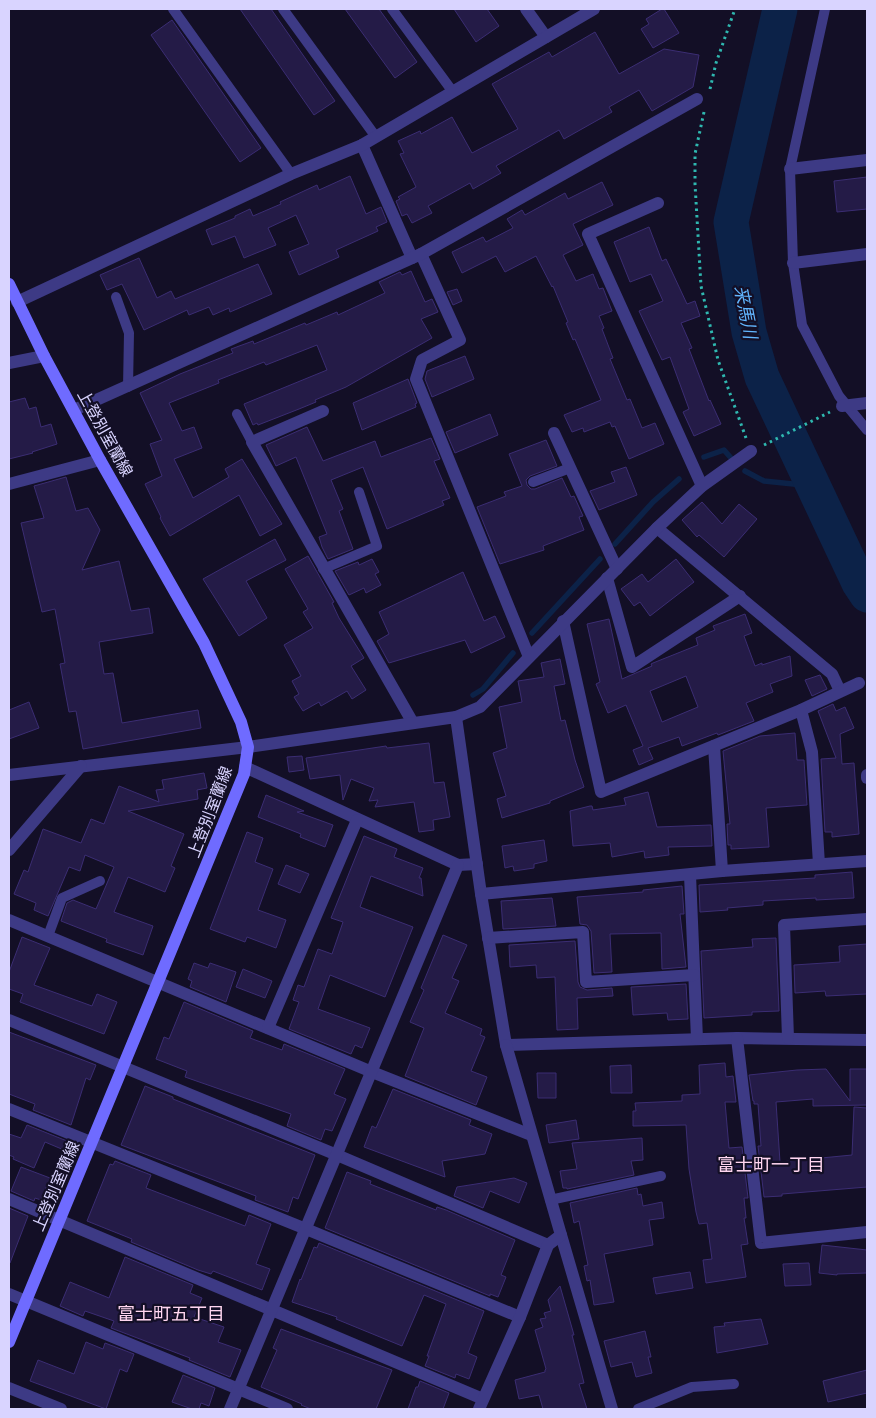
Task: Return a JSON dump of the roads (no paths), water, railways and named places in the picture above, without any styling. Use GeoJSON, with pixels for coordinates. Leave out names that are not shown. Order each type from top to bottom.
{"type":"FeatureCollection","features":[{"type":"Feature","properties":{"kind":"main road","name":"上登別室蘭線"},"geometry":{"type":"LineString","coordinates":[[9,286],[100,460],[204,643],[241,722],[248,748],[244,774],[9,1342]]}},
{"type":"Feature","properties":{"kind":"street"},"geometry":{"type":"LineString","coordinates":[[526,9],[546,37]]}},
{"type":"Feature","properties":{"kind":"street"},"geometry":{"type":"LineString","coordinates":[[17,302],[376,137],[594,9]]}},
{"type":"Feature","properties":{"kind":"street"},"geometry":{"type":"LineString","coordinates":[[74,410],[417,256],[697,99]]}},
{"type":"Feature","properties":{"kind":"street"},"geometry":{"type":"LineString","coordinates":[[362,144],[460,340],[422,360],[416,379],[529,657]]}},
{"type":"Feature","properties":{"kind":"street"},"geometry":{"type":"LineString","coordinates":[[790,169],[867,160]]}},
{"type":"Feature","properties":{"kind":"street"},"geometry":{"type":"LineString","coordinates":[[658,203],[588,234],[702,486]]}},
{"type":"Feature","properties":{"kind":"street"},"geometry":{"type":"LineString","coordinates":[[793,263],[867,254]]}},
{"type":"Feature","properties":{"kind":"street"},"geometry":{"type":"LineString","coordinates":[[9,363],[44,356]]}},
{"type":"Feature","properties":{"kind":"street"},"geometry":{"type":"LineString","coordinates":[[842,407],[867,403]]}},
{"type":"Feature","properties":{"kind":"street"},"geometry":{"type":"LineString","coordinates":[[323,411],[252,442],[323,569],[413,723]]}},
{"type":"Feature","properties":{"kind":"street"},"geometry":{"type":"LineString","coordinates":[[554,433],[617,569]]}},
{"type":"Feature","properties":{"kind":"street"},"geometry":{"type":"LineString","coordinates":[[9,775],[248,748],[456,717],[480,707],[657,528],[702,486],[755,449]]}},
{"type":"Feature","properties":{"kind":"street"},"geometry":{"type":"LineString","coordinates":[[9,484],[100,460]]}},
{"type":"Feature","properties":{"kind":"street"},"geometry":{"type":"LineString","coordinates":[[657,528],[832,674],[840,691]]}},
{"type":"Feature","properties":{"kind":"street"},"geometry":{"type":"LineString","coordinates":[[607,578],[632,667],[740,596]]}},
{"type":"Feature","properties":{"kind":"street"},"geometry":{"type":"LineString","coordinates":[[563,622],[601,792],[801,710],[858,683]]}},
{"type":"Feature","properties":{"kind":"street"},"geometry":{"type":"LineString","coordinates":[[801,710],[812,752],[819,864]]}},
{"type":"Feature","properties":{"kind":"street"},"geometry":{"type":"LineString","coordinates":[[456,717],[481,894],[506,1045],[612,1409]]}},
{"type":"Feature","properties":{"kind":"street"},"geometry":{"type":"LineString","coordinates":[[714,746],[722,871]]}},
{"type":"Feature","properties":{"kind":"street"},"geometry":{"type":"LineString","coordinates":[[9,850],[81,766]]}},
{"type":"Feature","properties":{"kind":"street"},"geometry":{"type":"LineString","coordinates":[[245,767],[458,865],[477,864]]}},
{"type":"Feature","properties":{"kind":"street"},"geometry":{"type":"LineString","coordinates":[[268,1028],[357,820]]}},
{"type":"Feature","properties":{"kind":"street"},"geometry":{"type":"LineString","coordinates":[[481,894],[722,871],[867,861]]}},
{"type":"Feature","properties":{"kind":"street"},"geometry":{"type":"LineString","coordinates":[[230,1409],[458,865]]}},
{"type":"Feature","properties":{"kind":"street"},"geometry":{"type":"LineString","coordinates":[[690,875],[697,1039]]}},
{"type":"Feature","properties":{"kind":"street"},"geometry":{"type":"LineString","coordinates":[[788,1038],[784,925],[867,919]]}},
{"type":"Feature","properties":{"kind":"street"},"geometry":{"type":"LineString","coordinates":[[9,920],[372,1072],[531,1135]]}},
{"type":"Feature","properties":{"kind":"street"},"geometry":{"type":"LineString","coordinates":[[488,938],[582,932],[586,982],[694,975]]}},
{"type":"Feature","properties":{"kind":"street"},"geometry":{"type":"LineString","coordinates":[[9,1020],[337,1155],[548,1245]]}},
{"type":"Feature","properties":{"kind":"street"},"geometry":{"type":"LineString","coordinates":[[506,1045],[737,1038],[867,1040]]}},
{"type":"Feature","properties":{"kind":"street"},"geometry":{"type":"LineString","coordinates":[[737,1038],[761,1243],[867,1232]]}},
{"type":"Feature","properties":{"kind":"street"},"geometry":{"type":"LineString","coordinates":[[9,1109],[520,1317]]}},
{"type":"Feature","properties":{"kind":"street"},"geometry":{"type":"LineString","coordinates":[[9,1198],[272,1310],[481,1404],[520,1317],[548,1245],[561,1235]]}},
{"type":"Feature","properties":{"kind":"street"},"geometry":{"type":"LineString","coordinates":[[9,1294],[287,1409]]}},
{"type":"Feature","properties":{"kind":"street"},"geometry":{"type":"LineString","coordinates":[[9,1388],[61,1409]]}},
{"type":"Feature","properties":{"kind":"lane"},"geometry":{"type":"LineString","coordinates":[[173,9],[292,174]]}},
{"type":"Feature","properties":{"kind":"lane"},"geometry":{"type":"LineString","coordinates":[[283,9],[376,137]]}},
{"type":"Feature","properties":{"kind":"lane"},"geometry":{"type":"LineString","coordinates":[[392,9],[453,92]]}},
{"type":"Feature","properties":{"kind":"lane"},"geometry":{"type":"LineString","coordinates":[[825,9],[790,169],[793,263],[802,325],[839,396],[842,407],[867,430]]}},
{"type":"Feature","properties":{"kind":"lane"},"geometry":{"type":"LineString","coordinates":[[116,297],[129,333],[128,386]]}},
{"type":"Feature","properties":{"kind":"lane"},"geometry":{"type":"LineString","coordinates":[[237,414],[252,442]]}},
{"type":"Feature","properties":{"kind":"lane"},"geometry":{"type":"LineString","coordinates":[[532,482],[570,468]]}},
{"type":"Feature","properties":{"kind":"lane"},"geometry":{"type":"LineString","coordinates":[[323,569],[377,546],[359,492]]}},
{"type":"Feature","properties":{"kind":"lane"},"geometry":{"type":"LineString","coordinates":[[48,936],[62,898],[100,880]]}},
{"type":"Feature","properties":{"kind":"lane"},"geometry":{"type":"LineString","coordinates":[[550,1200],[661,1176]]}},
{"type":"Feature","properties":{"kind":"lane"},"geometry":{"type":"LineString","coordinates":[[638,1409],[692,1387],[734,1384]]}},
{"type":"Feature","properties":{"kind":"waterway","name":"来馬川"},"geometry":{"type":"LineString","coordinates":[[780,9],[731,222],[749,332],[762,377],[859,583],[867,595]]}},
{"type":"Feature","properties":{"kind":"waterway"},"geometry":{"type":"LineString","coordinates":[[704,457],[724,450],[731,458]]}},
{"type":"Feature","properties":{"kind":"waterway"},"geometry":{"type":"LineString","coordinates":[[745,471],[764,481],[813,486]]}},
{"type":"Feature","properties":{"kind":"waterway"},"geometry":{"type":"LineString","coordinates":[[615,544],[653,502],[679,479]]}},
{"type":"Feature","properties":{"kind":"waterway"},"geometry":{"type":"LineString","coordinates":[[532,633],[600,559]]}},
{"type":"Feature","properties":{"kind":"waterway"},"geometry":{"type":"LineString","coordinates":[[473,695],[483,689],[513,653]]}},
{"type":"Feature","properties":{"kind":"district","name":"富士町一丁目"},"geometry":{"type":"Point","coordinates":[771,1164]}},
{"type":"Feature","properties":{"kind":"district","name":"富士町五丁目"},"geometry":{"type":"Point","coordinates":[171,1313]}}]}
